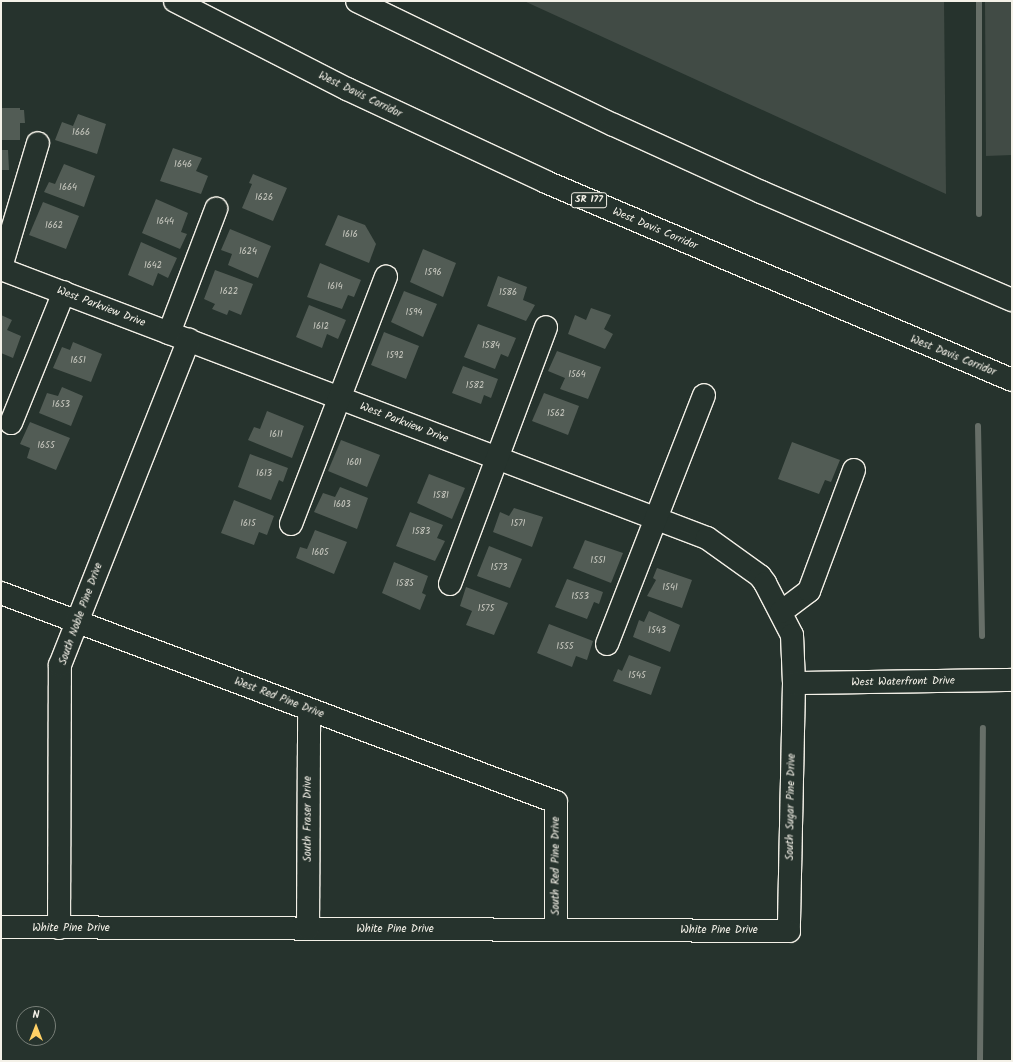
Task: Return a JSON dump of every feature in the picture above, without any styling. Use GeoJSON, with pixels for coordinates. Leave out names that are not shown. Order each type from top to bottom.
{"type":"FeatureCollection","features":[{"type":"Feature","properties":{"kind":"main road","name":"West Davis Corridor"},"geometry":{"type":"LineString","coordinates":[[175,1],[347,89],[546,182],[1012,380]]}},
{"type":"Feature","properties":{"kind":"main road"},"geometry":{"type":"LineString","coordinates":[[357,1],[733,179],[1012,300]]}},
{"type":"Feature","properties":{"kind":"main road"},"geometry":{"type":"LineString","coordinates":[[1,268],[38,143]]}},
{"type":"Feature","properties":{"kind":"main road"},"geometry":{"type":"LineString","coordinates":[[169,333],[216,209]]}},
{"type":"Feature","properties":{"kind":"main road","name":"West Parkview Drive"},"geometry":{"type":"LineString","coordinates":[[1,268],[707,538],[760,576],[782,612]]}},
{"type":"Feature","properties":{"kind":"main road"},"geometry":{"type":"LineString","coordinates":[[291,524],[386,277]]}},
{"type":"Feature","properties":{"kind":"main road"},"geometry":{"type":"LineString","coordinates":[[11,423],[64,292]]}},
{"type":"Feature","properties":{"kind":"main road"},"geometry":{"type":"LineString","coordinates":[[450,584],[546,327]]}},
{"type":"Feature","properties":{"kind":"main road","name":"South Noble Pine Drive"},"geometry":{"type":"LineString","coordinates":[[59,928],[60,665],[76,621],[189,340]]}},
{"type":"Feature","properties":{"kind":"main road"},"geometry":{"type":"LineString","coordinates":[[607,644],[704,395]]}},
{"type":"Feature","properties":{"kind":"main road"},"geometry":{"type":"LineString","coordinates":[[782,612],[808,591],[854,470]]}},
{"type":"Feature","properties":{"kind":"main road","name":"West Red Pine Drive"},"geometry":{"type":"LineString","coordinates":[[1,593],[556,802]]}},
{"type":"Feature","properties":{"kind":"main road","name":"South Sugar Pine Drive"},"geometry":{"type":"LineString","coordinates":[[782,612],[792,635],[794,683],[789,931]]}},
{"type":"Feature","properties":{"kind":"main road","name":"West Waterfront Drive"},"geometry":{"type":"LineString","coordinates":[[794,683],[1012,680]]}},
{"type":"Feature","properties":{"kind":"main road","name":"South Fraser Drive"},"geometry":{"type":"LineString","coordinates":[[308,929],[309,710]]}},
{"type":"Feature","properties":{"kind":"main road","name":"South Red Pine Drive"},"geometry":{"type":"LineString","coordinates":[[556,802],[556,930]]}},
{"type":"Feature","properties":{"kind":"main road","name":"White Pine Drive"},"geometry":{"type":"LineString","coordinates":[[1,928],[789,931]]}},
{"type":"Feature","properties":{"kind":"shaded area"},"geometry":{"type":"Polygon","coordinates":[[[524,1],[944,1],[946,194],[524,1]]]}},
{"type":"Feature","properties":{"kind":"shaded area"},"geometry":{"type":"Polygon","coordinates":[[[985,1],[1012,1],[1012,155],[986,156],[985,1]]]}},
{"type":"Feature","properties":{"kind":"building"},"geometry":{"type":"Polygon","coordinates":[[[1,108],[20,108],[20,110],[24,110],[25,123],[20,123],[20,140],[1,140],[1,108]]]}},
{"type":"Feature","properties":{"kind":"building"},"geometry":{"type":"Polygon","coordinates":[[[78,114],[106,124],[97,154],[55,140],[62,122],[73,126],[78,114]]]}},
{"type":"Feature","properties":{"kind":"building"},"geometry":{"type":"Polygon","coordinates":[[[173,148],[202,158],[196,171],[208,176],[201,194],[160,181],[173,148]]]}},
{"type":"Feature","properties":{"kind":"building"},"geometry":{"type":"Polygon","coordinates":[[[1,150],[8,150],[9,170],[1,170],[1,150]]]}},
{"type":"Feature","properties":{"kind":"building"},"geometry":{"type":"Polygon","coordinates":[[[64,164],[95,176],[84,207],[44,192],[49,182],[55,184],[64,164]]]}},
{"type":"Feature","properties":{"kind":"building"},"geometry":{"type":"Polygon","coordinates":[[[253,174],[287,188],[273,221],[242,208],[252,184],[249,183],[253,174]]]}},
{"type":"Feature","properties":{"kind":"building"},"geometry":{"type":"Polygon","coordinates":[[[156,199],[188,213],[181,232],[187,234],[180,249],[142,233],[156,199]]]}},
{"type":"Feature","properties":{"kind":"building"},"geometry":{"type":"Polygon","coordinates":[[[43,202],[79,216],[66,249],[29,235],[43,202]]]}},
{"type":"Feature","properties":{"kind":"building"},"geometry":{"type":"Polygon","coordinates":[[[338,215],[365,225],[376,244],[369,263],[325,245],[338,215]]]}},
{"type":"Feature","properties":{"kind":"building"},"geometry":{"type":"Polygon","coordinates":[[[230,229],[271,246],[258,278],[228,265],[232,254],[221,250],[230,229]]]}},
{"type":"Feature","properties":{"kind":"building"},"geometry":{"type":"Polygon","coordinates":[[[141,242],[177,258],[168,278],[158,273],[153,286],[128,275],[141,242]]]}},
{"type":"Feature","properties":{"kind":"building"},"geometry":{"type":"Polygon","coordinates":[[[423,249],[456,263],[443,297],[410,282],[423,249]]]}},
{"type":"Feature","properties":{"kind":"building"},"geometry":{"type":"Polygon","coordinates":[[[320,263],[361,280],[354,297],[348,295],[342,309],[307,297],[320,263]]]}},
{"type":"Feature","properties":{"kind":"building"},"geometry":{"type":"Polygon","coordinates":[[[215,270],[253,284],[241,315],[229,310],[227,315],[212,309],[215,304],[204,299],[215,270]]]}},
{"type":"Feature","properties":{"kind":"building"},"geometry":{"type":"Polygon","coordinates":[[[498,276],[527,287],[523,300],[535,305],[526,321],[487,306],[498,276]]]}},
{"type":"Feature","properties":{"kind":"building"},"geometry":{"type":"Polygon","coordinates":[[[404,291],[437,304],[423,337],[391,322],[404,291]]]}},
{"type":"Feature","properties":{"kind":"building"},"geometry":{"type":"Polygon","coordinates":[[[309,305],[346,320],[338,339],[327,334],[322,348],[296,337],[309,305]]]}},
{"type":"Feature","properties":{"kind":"building"},"geometry":{"type":"Polygon","coordinates":[[[591,308],[611,315],[604,329],[613,334],[605,349],[568,334],[575,315],[586,320],[591,308]]]}},
{"type":"Feature","properties":{"kind":"building"},"geometry":{"type":"Polygon","coordinates":[[[1,315],[12,320],[7,330],[21,336],[13,358],[1,353],[1,315]]]}},
{"type":"Feature","properties":{"kind":"building"},"geometry":{"type":"Polygon","coordinates":[[[478,324],[516,338],[508,357],[501,354],[495,369],[464,357],[478,324]]]}},
{"type":"Feature","properties":{"kind":"building"},"geometry":{"type":"Polygon","coordinates":[[[384,332],[419,346],[406,379],[371,365],[384,332]]]}},
{"type":"Feature","properties":{"kind":"building"},"geometry":{"type":"Polygon","coordinates":[[[73,342],[102,354],[91,382],[53,368],[62,347],[70,350],[73,342]]]}},
{"type":"Feature","properties":{"kind":"building"},"geometry":{"type":"Polygon","coordinates":[[[557,351],[601,367],[588,399],[560,389],[565,378],[548,371],[557,351]]]}},
{"type":"Feature","properties":{"kind":"building"},"geometry":{"type":"Polygon","coordinates":[[[463,366],[498,379],[491,398],[484,395],[481,404],[452,393],[463,366]]]}},
{"type":"Feature","properties":{"kind":"building"},"geometry":{"type":"Polygon","coordinates":[[[62,387],[83,396],[71,426],[39,413],[47,393],[58,396],[62,387]]]}},
{"type":"Feature","properties":{"kind":"building"},"geometry":{"type":"Polygon","coordinates":[[[544,393],[579,406],[568,435],[532,421],[544,393]]]}},
{"type":"Feature","properties":{"kind":"building"},"geometry":{"type":"Polygon","coordinates":[[[267,411],[304,426],[292,458],[248,440],[254,427],[260,429],[267,411]]]}},
{"type":"Feature","properties":{"kind":"building"},"geometry":{"type":"Polygon","coordinates":[[[30,422],[70,438],[56,470],[27,458],[30,448],[20,444],[30,422]]]}},
{"type":"Feature","properties":{"kind":"building"},"geometry":{"type":"Polygon","coordinates":[[[341,440],[380,455],[367,487],[328,471],[341,440]]]}},
{"type":"Feature","properties":{"kind":"building"},"geometry":{"type":"Polygon","coordinates":[[[792,442],[840,460],[831,482],[825,480],[819,494],[778,479],[792,442]]]}},
{"type":"Feature","properties":{"kind":"building"},"geometry":{"type":"Polygon","coordinates":[[[250,454],[288,468],[283,482],[279,480],[271,500],[238,487],[250,454]]]}},
{"type":"Feature","properties":{"kind":"building"},"geometry":{"type":"Polygon","coordinates":[[[429,474],[465,488],[452,519],[417,503],[429,474]]]}},
{"type":"Feature","properties":{"kind":"building"},"geometry":{"type":"Polygon","coordinates":[[[340,487],[368,498],[357,529],[314,512],[323,493],[335,497],[340,487]]]}},
{"type":"Feature","properties":{"kind":"building"},"geometry":{"type":"Polygon","coordinates":[[[234,500],[274,516],[267,535],[259,532],[254,545],[221,533],[234,500]]]}},
{"type":"Feature","properties":{"kind":"building"},"geometry":{"type":"Polygon","coordinates":[[[514,508],[543,517],[532,547],[493,532],[500,512],[509,516],[514,508]]]}},
{"type":"Feature","properties":{"kind":"building"},"geometry":{"type":"Polygon","coordinates":[[[410,512],[443,525],[437,538],[445,541],[435,561],[396,546],[410,512]]]}},
{"type":"Feature","properties":{"kind":"building"},"geometry":{"type":"Polygon","coordinates":[[[315,530],[347,542],[334,574],[296,558],[300,547],[307,549],[315,530]]]}},
{"type":"Feature","properties":{"kind":"building"},"geometry":{"type":"Polygon","coordinates":[[[585,540],[623,553],[611,583],[573,568],[585,540]]]}},
{"type":"Feature","properties":{"kind":"building"},"geometry":{"type":"Polygon","coordinates":[[[489,546],[522,559],[510,588],[477,576],[489,546]]]}},
{"type":"Feature","properties":{"kind":"building"},"geometry":{"type":"Polygon","coordinates":[[[394,562],[428,576],[422,593],[426,595],[420,610],[382,593],[394,562]]]}},
{"type":"Feature","properties":{"kind":"building"},"geometry":{"type":"Polygon","coordinates":[[[657,568],[692,580],[682,608],[647,596],[656,580],[653,578],[657,568]]]}},
{"type":"Feature","properties":{"kind":"building"},"geometry":{"type":"Polygon","coordinates":[[[567,579],[603,592],[599,604],[594,602],[587,619],[555,607],[567,579]]]}},
{"type":"Feature","properties":{"kind":"building"},"geometry":{"type":"Polygon","coordinates":[[[466,587],[508,603],[494,635],[466,625],[472,611],[460,606],[466,587]]]}},
{"type":"Feature","properties":{"kind":"building"},"geometry":{"type":"Polygon","coordinates":[[[649,611],[680,625],[670,652],[633,637],[639,620],[644,622],[649,611]]]}},
{"type":"Feature","properties":{"kind":"building"},"geometry":{"type":"Polygon","coordinates":[[[549,624],[593,641],[587,660],[576,656],[572,667],[537,653],[549,624]]]}},
{"type":"Feature","properties":{"kind":"building"},"geometry":{"type":"Polygon","coordinates":[[[629,655],[661,667],[651,695],[613,681],[618,669],[622,671],[629,655]]]}},
{"type":"Feature","properties":{"kind":"waterway"},"geometry":{"type":"LineString","coordinates":[[979,1],[979,214]]}},
{"type":"Feature","properties":{"kind":"waterway"},"geometry":{"type":"LineString","coordinates":[[978,426],[982,636]]}},
{"type":"Feature","properties":{"kind":"waterway"},"geometry":{"type":"LineString","coordinates":[[980,1061],[983,728]]}}]}
